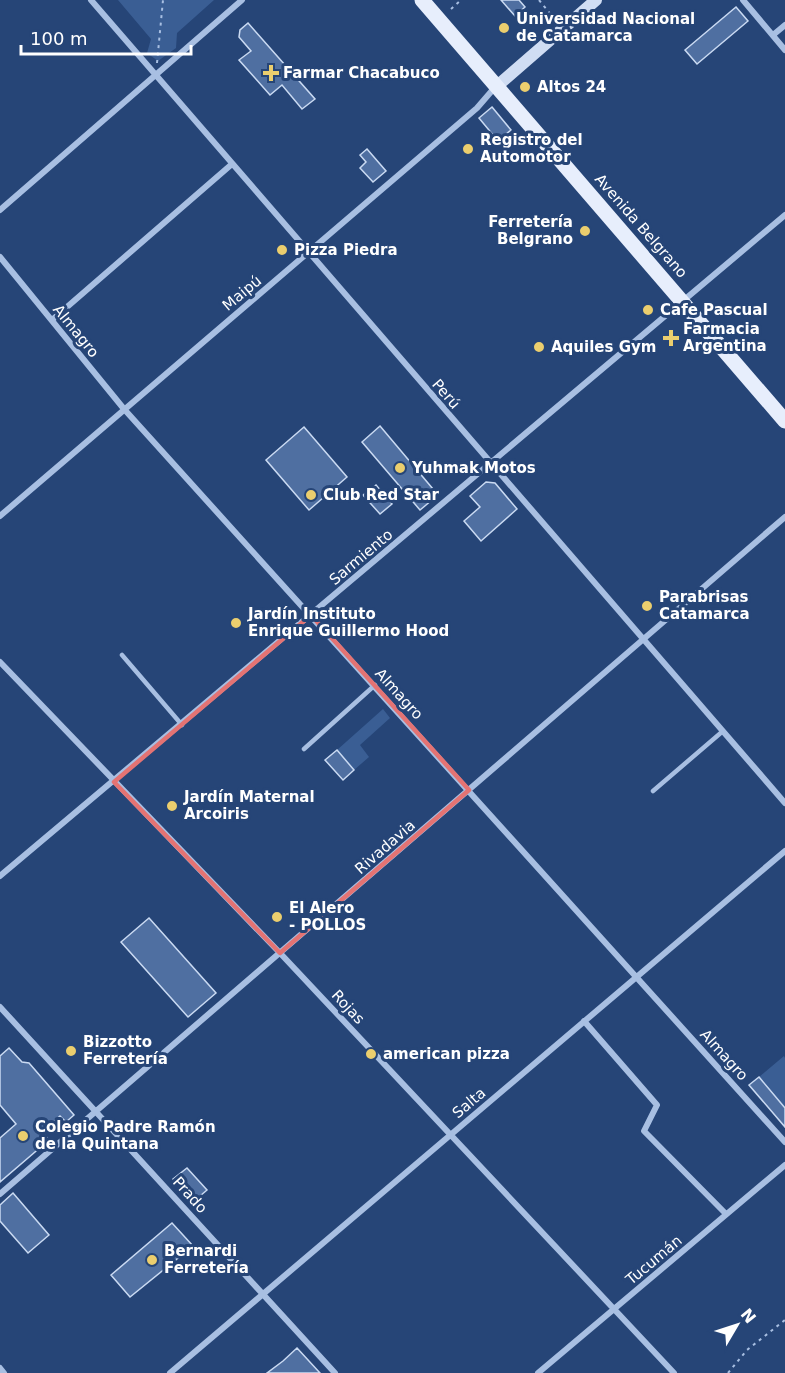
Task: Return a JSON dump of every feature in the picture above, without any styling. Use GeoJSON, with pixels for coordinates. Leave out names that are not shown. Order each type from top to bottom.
{"type":"FeatureCollection","features":[{"type":"Feature","properties":{"kind":"main road","name":"Avenida Belgrano"},"geometry":{"type":"LineString","coordinates":[[422,0],[785,421]]}},
{"type":"Feature","properties":{"kind":"main road"},"geometry":{"type":"LineString","coordinates":[[497,86],[596,0]]}},
{"type":"Feature","properties":{"kind":"street","name":"Perú"},"geometry":{"type":"LineString","coordinates":[[91,0],[785,803]]}},
{"type":"Feature","properties":{"kind":"street"},"geometry":{"type":"LineString","coordinates":[[0,210],[242,0]]}},
{"type":"Feature","properties":{"kind":"street"},"geometry":{"type":"LineString","coordinates":[[743,0],[785,50]]}},
{"type":"Feature","properties":{"kind":"street"},"geometry":{"type":"LineString","coordinates":[[773,35],[785,25]]}},
{"type":"Feature","properties":{"kind":"street","name":"Maipú"},"geometry":{"type":"LineString","coordinates":[[0,516],[477,108],[497,86]]}},
{"type":"Feature","properties":{"kind":"street"},"geometry":{"type":"LineString","coordinates":[[51,320],[232,164]]}},
{"type":"Feature","properties":{"kind":"street","name":"Sarmiento"},"geometry":{"type":"LineString","coordinates":[[0,876],[785,215]]}},
{"type":"Feature","properties":{"kind":"street","name":"Almagro"},"geometry":{"type":"LineString","coordinates":[[0,257],[124,409],[785,1142]]}},
{"type":"Feature","properties":{"kind":"street","name":"Rivadavia"},"geometry":{"type":"LineString","coordinates":[[0,1194],[785,517]]}},
{"type":"Feature","properties":{"kind":"street","name":"Rojas"},"geometry":{"type":"LineString","coordinates":[[0,662],[280,952],[674,1373]]}},
{"type":"Feature","properties":{"kind":"street","name":"Salta"},"geometry":{"type":"LineString","coordinates":[[170,1373],[785,851]]}},
{"type":"Feature","properties":{"kind":"street","name":"Prado"},"geometry":{"type":"LineString","coordinates":[[0,1007],[335,1373]]}},
{"type":"Feature","properties":{"kind":"street"},"geometry":{"type":"LineString","coordinates":[[584,1021],[657,1105],[644,1131],[726,1214]]}},
{"type":"Feature","properties":{"kind":"street","name":"Tucumán"},"geometry":{"type":"LineString","coordinates":[[538,1373],[785,1166]]}},
{"type":"Feature","properties":{"kind":"street"},"geometry":{"type":"LineString","coordinates":[[0,1368],[4,1373]]}},
{"type":"Feature","properties":{"kind":"lane"},"geometry":{"type":"LineString","coordinates":[[122,655],[182,725]]}},
{"type":"Feature","properties":{"kind":"lane"},"geometry":{"type":"LineString","coordinates":[[304,749],[375,685]]}},
{"type":"Feature","properties":{"kind":"lane"},"geometry":{"type":"LineString","coordinates":[[652,791],[723,731]]}},
{"type":"Feature","properties":{"kind":"path"},"geometry":{"type":"LineString","coordinates":[[156,75],[163,0]]}},
{"type":"Feature","properties":{"kind":"path"},"geometry":{"type":"LineString","coordinates":[[451,9],[461,0]]}},
{"type":"Feature","properties":{"kind":"path"},"geometry":{"type":"LineString","coordinates":[[538,0],[552,16]]}},
{"type":"Feature","properties":{"kind":"path"},"geometry":{"type":"LineString","coordinates":[[728,1373],[747,1350],[785,1320]]}},
{"type":"Feature","properties":{"kind":"highlighted area"},"geometry":{"type":"Polygon","coordinates":[[[311,615],[469,790],[280,953],[114,782],[311,615]]]}},
{"type":"Feature","properties":{"kind":"shaded area"},"geometry":{"type":"Polygon","coordinates":[[[118,0],[214,0],[177,33],[176,48],[158,61],[147,53],[151,39],[118,0]]]}},
{"type":"Feature","properties":{"kind":"shaded area"},"geometry":{"type":"Polygon","coordinates":[[[383,709],[390,718],[360,745],[369,757],[354,770],[337,750],[383,709]]]}},
{"type":"Feature","properties":{"kind":"shaded area"},"geometry":{"type":"Polygon","coordinates":[[[784,1056],[785,1058],[785,1108],[759,1077],[784,1056]]]}},
{"type":"Feature","properties":{"kind":"building"},"geometry":{"type":"Polygon","coordinates":[[[501,0],[519,0],[525,7],[515,16],[501,0]]]}},
{"type":"Feature","properties":{"kind":"building"},"geometry":{"type":"Polygon","coordinates":[[[736,7],[748,21],[697,64],[685,50],[736,7]]]}},
{"type":"Feature","properties":{"kind":"building","name":"Farmar Chacabuco"},"geometry":{"type":"Polygon","coordinates":[[[248,23],[315,99],[302,109],[282,85],[270,95],[239,60],[251,51],[239,37],[240,30],[248,23]]]}},
{"type":"Feature","properties":{"kind":"building"},"geometry":{"type":"Polygon","coordinates":[[[492,107],[511,130],[498,141],[479,118],[492,107]]]}},
{"type":"Feature","properties":{"kind":"building"},"geometry":{"type":"Polygon","coordinates":[[[367,149],[386,171],[373,182],[360,168],[366,162],[360,155],[367,149]]]}},
{"type":"Feature","properties":{"kind":"building","name":"Yuhmak Motos"},"geometry":{"type":"Polygon","coordinates":[[[380,426],[438,495],[420,510],[362,442],[380,426]]]}},
{"type":"Feature","properties":{"kind":"building","name":"Club Red Star"},"geometry":{"type":"Polygon","coordinates":[[[304,427],[347,477],[309,510],[266,460],[304,427]]]}},
{"type":"Feature","properties":{"kind":"building"},"geometry":{"type":"Polygon","coordinates":[[[486,482],[495,483],[517,509],[481,541],[464,521],[480,507],[470,496],[486,482]]]}},
{"type":"Feature","properties":{"kind":"building"},"geometry":{"type":"Polygon","coordinates":[[[376,485],[392,504],[380,514],[363,495],[376,485]]]}},
{"type":"Feature","properties":{"kind":"building"},"geometry":{"type":"Polygon","coordinates":[[[337,750],[354,770],[343,780],[325,760],[337,750]]]}},
{"type":"Feature","properties":{"kind":"building"},"geometry":{"type":"Polygon","coordinates":[[[149,918],[216,993],[188,1017],[121,942],[149,918]]]}},
{"type":"Feature","properties":{"kind":"building"},"geometry":{"type":"Polygon","coordinates":[[[9,1048],[22,1062],[29,1063],[74,1115],[66,1122],[60,1116],[42,1132],[49,1140],[0,1182],[0,1138],[16,1124],[0,1105],[0,1056],[9,1048]]]}},
{"type":"Feature","properties":{"kind":"building"},"geometry":{"type":"Polygon","coordinates":[[[759,1077],[785,1108],[785,1127],[749,1085],[759,1077]]]}},
{"type":"Feature","properties":{"kind":"building"},"geometry":{"type":"Polygon","coordinates":[[[187,1168],[207,1190],[193,1202],[173,1179],[187,1168]]]}},
{"type":"Feature","properties":{"kind":"building"},"geometry":{"type":"Polygon","coordinates":[[[13,1193],[49,1235],[28,1253],[0,1221],[0,1205],[13,1193]]]}},
{"type":"Feature","properties":{"kind":"building","name":"Bernardi Ferretería"},"geometry":{"type":"Polygon","coordinates":[[[172,1223],[193,1246],[130,1297],[111,1275],[172,1223]]]}},
{"type":"Feature","properties":{"kind":"building"},"geometry":{"type":"Polygon","coordinates":[[[297,1348],[320,1373],[267,1373],[283,1361],[297,1348]]]}},
{"type":"Feature","properties":{"kind":"place","name":"Universidad Nacional de Catamarca"},"geometry":{"type":"Point","coordinates":[504,28]}},
{"type":"Feature","properties":{"kind":"place","name":"Farmar Chacabuco"},"geometry":{"type":"Point","coordinates":[271,73]}},
{"type":"Feature","properties":{"kind":"place","name":"Altos 24"},"geometry":{"type":"Point","coordinates":[525,87]}},
{"type":"Feature","properties":{"kind":"place","name":"Registro del Automotor"},"geometry":{"type":"Point","coordinates":[468,149]}},
{"type":"Feature","properties":{"kind":"place","name":"Ferretería Belgrano"},"geometry":{"type":"Point","coordinates":[585,231]}},
{"type":"Feature","properties":{"kind":"place","name":"Pizza Piedra"},"geometry":{"type":"Point","coordinates":[282,250]}},
{"type":"Feature","properties":{"kind":"place","name":"Cafe Pascual"},"geometry":{"type":"Point","coordinates":[648,310]}},
{"type":"Feature","properties":{"kind":"place","name":"Farmacia Argentina"},"geometry":{"type":"Point","coordinates":[671,338]}},
{"type":"Feature","properties":{"kind":"place","name":"Aquiles Gym"},"geometry":{"type":"Point","coordinates":[539,347]}},
{"type":"Feature","properties":{"kind":"place","name":"Yuhmak Motos"},"geometry":{"type":"Point","coordinates":[400,468]}},
{"type":"Feature","properties":{"kind":"place","name":"Club Red Star"},"geometry":{"type":"Point","coordinates":[311,495]}},
{"type":"Feature","properties":{"kind":"place","name":"Parabrisas Catamarca"},"geometry":{"type":"Point","coordinates":[647,606]}},
{"type":"Feature","properties":{"kind":"place","name":"Jardín Instituto Enrique Guillermo Hood"},"geometry":{"type":"Point","coordinates":[236,623]}},
{"type":"Feature","properties":{"kind":"place","name":"Jardín Maternal Arcoiris"},"geometry":{"type":"Point","coordinates":[172,806]}},
{"type":"Feature","properties":{"kind":"place","name":"El Alero - POLLOS"},"geometry":{"type":"Point","coordinates":[277,917]}},
{"type":"Feature","properties":{"kind":"place","name":"Bizzotto Ferretería"},"geometry":{"type":"Point","coordinates":[71,1051]}},
{"type":"Feature","properties":{"kind":"place","name":"american pizza"},"geometry":{"type":"Point","coordinates":[371,1054]}},
{"type":"Feature","properties":{"kind":"place","name":"Colegio Padre Ramón de la Quintana"},"geometry":{"type":"Point","coordinates":[23,1136]}},
{"type":"Feature","properties":{"kind":"place","name":"Bernardi Ferretería"},"geometry":{"type":"Point","coordinates":[152,1260]}}]}
